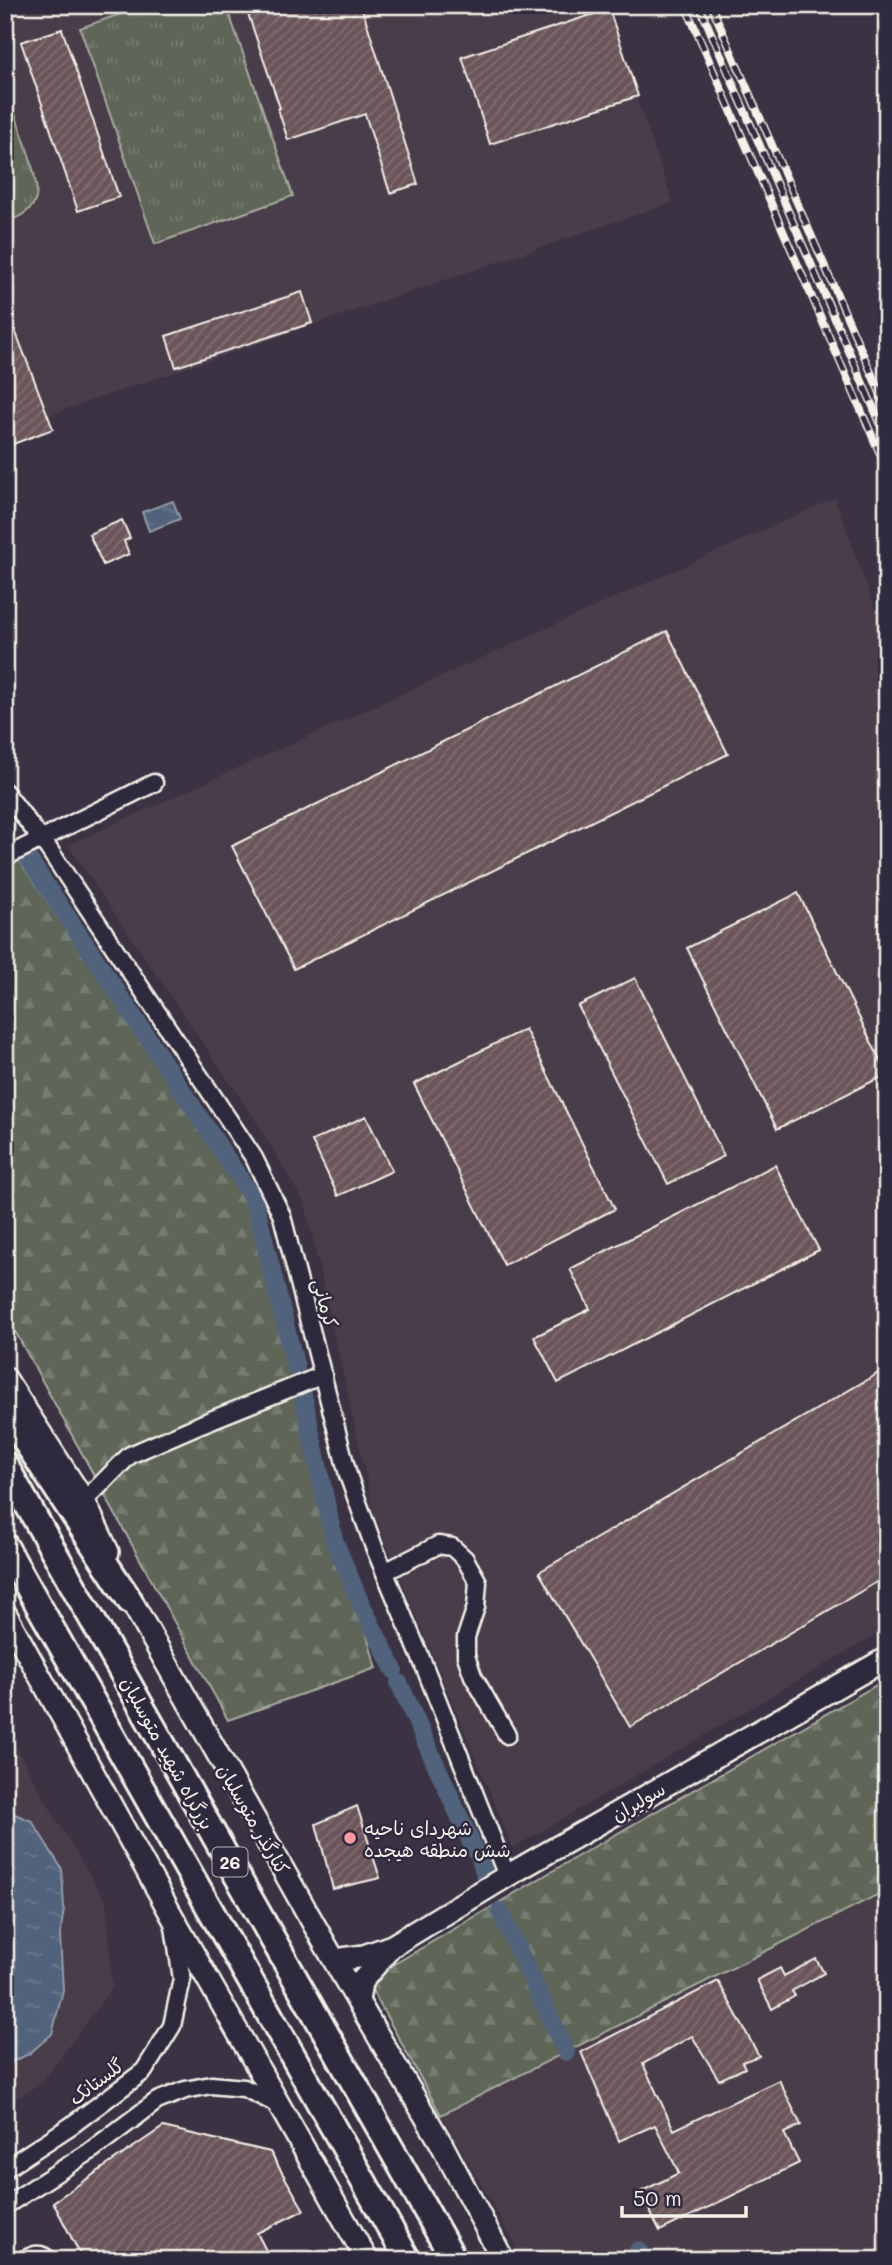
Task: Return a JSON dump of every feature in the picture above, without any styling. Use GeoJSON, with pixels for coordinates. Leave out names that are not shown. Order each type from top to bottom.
{"type":"FeatureCollection","features":[{"type":"Feature","properties":{"kind":"highway"},"geometry":{"type":"LineString","coordinates":[[5,1410],[130,1601]]}},
{"type":"Feature","properties":{"kind":"highway","name":"بزرگراه شهید متوسلیان"},"geometry":{"type":"LineString","coordinates":[[5,1465],[454,2260]]}},
{"type":"Feature","properties":{"kind":"highway","name":"بزرگراه شهید متوسلیان"},"geometry":{"type":"LineString","coordinates":[[6,1547],[408,2260]]}},
{"type":"Feature","properties":{"kind":"main road","name":"کنارگذر متوسلیان"},"geometry":{"type":"LineString","coordinates":[[5,1378],[85,1501],[130,1601],[441,2143],[503,2260]]}},
{"type":"Feature","properties":{"kind":"main road"},"geometry":{"type":"LineString","coordinates":[[5,1614],[367,2260]]}},
{"type":"Feature","properties":{"kind":"main road","name":"سولیران"},"geometry":{"type":"LineString","coordinates":[[392,1946],[507,1876],[887,1658]]}},
{"type":"Feature","properties":{"kind":"main road"},"geometry":{"type":"LineString","coordinates":[[335,1960],[365,1956],[392,1946]]}},
{"type":"Feature","properties":{"kind":"main road"},"geometry":{"type":"LineString","coordinates":[[358,2001],[361,1982],[392,1946]]}},
{"type":"Feature","properties":{"kind":"street"},"geometry":{"type":"LineString","coordinates":[[5,858],[154,783]]}},
{"type":"Feature","properties":{"kind":"street","name":"کرمانی"},"geometry":{"type":"LineString","coordinates":[[5,792],[42,839],[224,1111],[269,1186],[282,1216],[348,1475],[507,1876]]}},
{"type":"Feature","properties":{"kind":"street"},"geometry":{"type":"LineString","coordinates":[[85,1501],[130,1455],[323,1375]]}},
{"type":"Feature","properties":{"kind":"street"},"geometry":{"type":"LineString","coordinates":[[385,1572],[438,1545],[452,1548],[465,1559],[478,1582],[476,1607],[466,1637],[466,1656],[473,1676],[507,1735]]}},
{"type":"Feature","properties":{"kind":"street","name":"گلستانک"},"geometry":{"type":"LineString","coordinates":[[5,2169],[72,2125],[144,2071],[172,2026],[182,1979],[172,1916]]}},
{"type":"Feature","properties":{"kind":"street"},"geometry":{"type":"LineString","coordinates":[[5,2206],[89,2152],[157,2101],[185,2090],[211,2085],[244,2088],[279,2105]]}},
{"type":"Feature","properties":{"kind":"street"},"geometry":{"type":"LineString","coordinates":[[72,2125],[89,2152]]}},
{"type":"Feature","properties":{"kind":"street"},"geometry":{"type":"LineString","coordinates":[[23,2260],[35,2253],[45,2255],[49,2260]]}},
{"type":"Feature","properties":{"kind":"shaded area"},"geometry":{"type":"Polygon","coordinates":[[[5,5],[604,5],[673,202],[5,430],[5,5]]]}},
{"type":"Feature","properties":{"kind":"shaded area"},"geometry":{"type":"Polygon","coordinates":[[[835,498],[887,642],[887,1628],[513,1848],[371,1507],[305,1204],[256,1121],[68,845],[835,498]]]}},
{"type":"Feature","properties":{"kind":"shaded area"},"geometry":{"type":"Polygon","coordinates":[[[5,1727],[57,1821],[107,1903],[112,1988],[42,2082],[5,2106],[5,1727]]]}},
{"type":"Feature","properties":{"kind":"shaded area"},"geometry":{"type":"Polygon","coordinates":[[[887,1892],[887,2260],[524,2260],[441,2115],[887,1892]]]}},
{"type":"Feature","properties":{"kind":"green space"},"geometry":{"type":"Polygon","coordinates":[[[146,5],[226,5],[293,196],[155,244],[80,28],[146,5]]]}},
{"type":"Feature","properties":{"kind":"green space"},"geometry":{"type":"Polygon","coordinates":[[[5,87],[31,163],[37,192],[30,209],[5,222],[5,87]]]}},
{"type":"Feature","properties":{"kind":"green space"},"geometry":{"type":"Polygon","coordinates":[[[5,839],[248,1198],[376,1668],[228,1720],[5,1313],[5,839]]]}},
{"type":"Feature","properties":{"kind":"green space"},"geometry":{"type":"Polygon","coordinates":[[[887,1679],[887,1890],[441,2115],[372,1990],[374,1976],[887,1679]]]}},
{"type":"Feature","properties":{"kind":"water"},"geometry":{"type":"Polygon","coordinates":[[[173,501],[180,519],[149,531],[142,512],[173,501]]]}},
{"type":"Feature","properties":{"kind":"water"},"geometry":{"type":"Polygon","coordinates":[[[5,1810],[32,1821],[62,1869],[64,1909],[60,1935],[63,1990],[52,2034],[29,2054],[6,2065],[5,1810]]]}},
{"type":"Feature","properties":{"kind":"building"},"geometry":{"type":"Polygon","coordinates":[[[245,5],[361,5],[418,184],[390,193],[365,114],[288,140],[245,5]]]}},
{"type":"Feature","properties":{"kind":"building"},"geometry":{"type":"Polygon","coordinates":[[[609,9],[638,96],[490,144],[462,57],[609,9]]]}},
{"type":"Feature","properties":{"kind":"building"},"geometry":{"type":"Polygon","coordinates":[[[62,29],[119,197],[78,211],[21,42],[62,29]]]}},
{"type":"Feature","properties":{"kind":"building"},"geometry":{"type":"Polygon","coordinates":[[[302,292],[312,323],[176,367],[166,336],[302,292]]]}},
{"type":"Feature","properties":{"kind":"building"},"geometry":{"type":"Polygon","coordinates":[[[5,304],[53,429],[5,447],[5,304]]]}},
{"type":"Feature","properties":{"kind":"building"},"geometry":{"type":"Polygon","coordinates":[[[122,520],[130,538],[124,541],[129,554],[103,565],[89,534],[122,520]]]}},
{"type":"Feature","properties":{"kind":"building"},"geometry":{"type":"Polygon","coordinates":[[[667,631],[728,754],[294,969],[232,846],[667,631]]]}},
{"type":"Feature","properties":{"kind":"building"},"geometry":{"type":"Polygon","coordinates":[[[798,893],[887,1074],[777,1129],[687,948],[798,893]]]}},
{"type":"Feature","properties":{"kind":"building"},"geometry":{"type":"Polygon","coordinates":[[[635,978],[724,1156],[668,1184],[578,1006],[635,978]]]}},
{"type":"Feature","properties":{"kind":"building"},"geometry":{"type":"Polygon","coordinates":[[[525,1029],[615,1209],[504,1265],[414,1084],[525,1029]]]}},
{"type":"Feature","properties":{"kind":"building"},"geometry":{"type":"Polygon","coordinates":[[[366,1116],[392,1171],[338,1196],[312,1141],[366,1116]]]}},
{"type":"Feature","properties":{"kind":"building"},"geometry":{"type":"Polygon","coordinates":[[[775,1165],[819,1250],[558,1383],[534,1337],[590,1309],[570,1269],[775,1165]]]}},
{"type":"Feature","properties":{"kind":"building"},"geometry":{"type":"Polygon","coordinates":[[[887,1368],[887,1576],[630,1727],[539,1572],[887,1368]]]}},
{"type":"Feature","properties":{"kind":"building"},"geometry":{"type":"Polygon","coordinates":[[[357,1806],[380,1878],[333,1889],[316,1824],[357,1806]]]}},
{"type":"Feature","properties":{"kind":"building"},"geometry":{"type":"Polygon","coordinates":[[[816,1959],[824,1973],[792,1991],[795,1996],[772,2009],[757,1980],[780,1968],[784,1976],[816,1959]]]}},
{"type":"Feature","properties":{"kind":"building"},"geometry":{"type":"Polygon","coordinates":[[[718,1981],[759,2056],[742,2062],[745,2068],[719,2080],[692,2036],[643,2064],[674,2130],[779,2080],[801,2125],[784,2133],[799,2163],[660,2231],[640,2192],[679,2173],[655,2125],[619,2141],[581,2052],[718,1981]]]}},
{"type":"Feature","properties":{"kind":"building"},"geometry":{"type":"Polygon","coordinates":[[[163,2127],[270,2152],[304,2210],[257,2233],[271,2260],[83,2260],[53,2202],[163,2127]]]}},
{"type":"Feature","properties":{"kind":"waterway"},"geometry":{"type":"LineString","coordinates":[[22,849],[118,993]]}},
{"type":"Feature","properties":{"kind":"waterway"},"geometry":{"type":"LineString","coordinates":[[122,999],[250,1194],[257,1211],[296,1368]]}},
{"type":"Feature","properties":{"kind":"waterway"},"geometry":{"type":"LineString","coordinates":[[303,1395],[334,1540],[361,1604],[394,1670]]}},
{"type":"Feature","properties":{"kind":"waterway"},"geometry":{"type":"LineString","coordinates":[[399,1683],[475,1851]]}},
{"type":"Feature","properties":{"kind":"waterway"},"geometry":{"type":"LineString","coordinates":[[480,1859],[485,1875]]}},
{"type":"Feature","properties":{"kind":"waterway"},"geometry":{"type":"LineString","coordinates":[[500,1911],[566,2052]]}},
{"type":"Feature","properties":{"kind":"waterway"},"geometry":{"type":"LineString","coordinates":[[638,2250],[642,2260]]}},
{"type":"Feature","properties":{"kind":"railway"},"geometry":{"type":"LineString","coordinates":[[685,5],[887,470]]}},
{"type":"Feature","properties":{"kind":"railway"},"geometry":{"type":"LineString","coordinates":[[699,5],[887,439]]}},
{"type":"Feature","properties":{"kind":"railway"},"geometry":{"type":"LineString","coordinates":[[711,5],[887,409]]}},
{"type":"Feature","properties":{"kind":"place","name":"شهردای ناحیه شش منطقه هیجده"},"geometry":{"type":"Point","coordinates":[350,1838]}}]}
